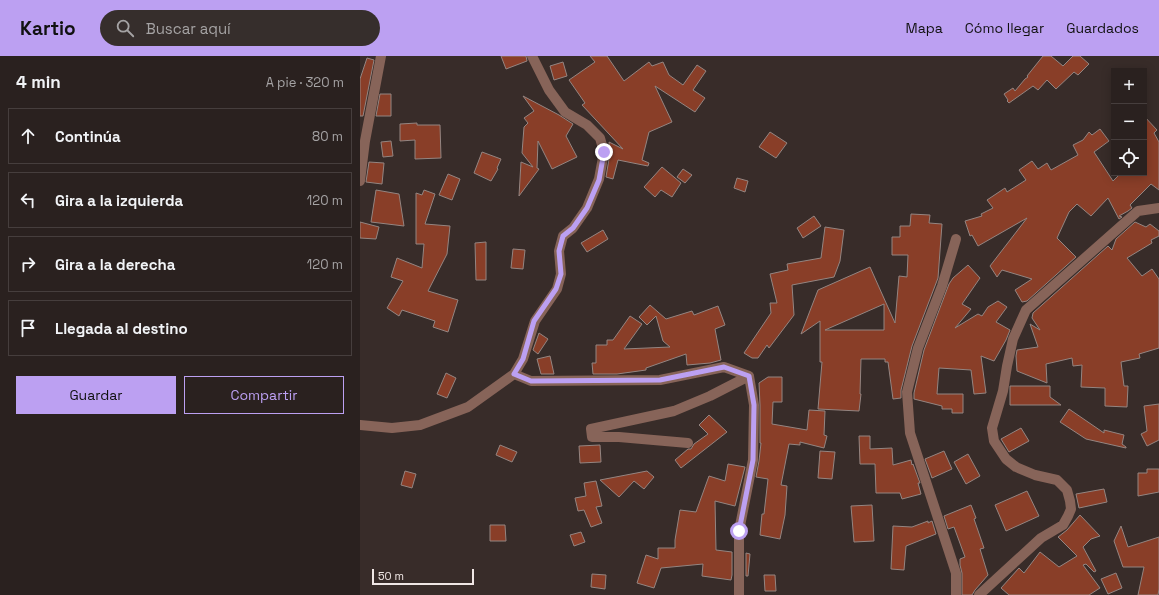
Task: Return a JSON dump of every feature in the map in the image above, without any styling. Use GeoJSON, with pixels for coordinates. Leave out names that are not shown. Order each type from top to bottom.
{"type":"FeatureCollection","features":[{"type":"Feature","properties":{"kind":"street"},"geometry":{"type":"LineString","coordinates":[[360,181],[365,141],[381,56]]}},
{"type":"Feature","properties":{"kind":"street"},"geometry":{"type":"LineString","coordinates":[[360,425],[392,428],[420,424],[468,406],[514,374],[523,359],[534,321],[556,289],[561,274],[559,251],[563,236],[573,228],[587,208],[599,180],[604,152],[600,138],[587,125],[564,112],[549,90],[532,56]]}},
{"type":"Feature","properties":{"kind":"street"},"geometry":{"type":"LineString","coordinates":[[979,595],[1042,538],[1063,525],[1071,509],[1067,490],[1057,480],[1035,475],[1016,467],[1006,459],[994,441],[992,428],[1003,391],[1006,366],[1012,339],[1022,317],[1026,310],[1138,211],[1159,208]]}},
{"type":"Feature","properties":{"kind":"street"},"geometry":{"type":"LineString","coordinates":[[956,240],[942,286],[918,348],[907,392],[910,433],[956,573],[956,595]]}},
{"type":"Feature","properties":{"kind":"street"},"geometry":{"type":"LineString","coordinates":[[514,374],[531,381],[660,380],[724,367],[749,376]]}},
{"type":"Feature","properties":{"kind":"street"},"geometry":{"type":"LineString","coordinates":[[688,442],[619,437],[592,437],[591,429],[674,411],[710,396],[749,376]]}},
{"type":"Feature","properties":{"kind":"street"},"geometry":{"type":"LineString","coordinates":[[739,595],[739,531],[753,460],[754,405],[749,376]]}},
{"type":"Feature","properties":{"kind":"building"},"geometry":{"type":"Polygon","coordinates":[[[501,56],[526,56],[527,61],[506,69],[501,56]]]}},
{"type":"Feature","properties":{"kind":"building"},"geometry":{"type":"Polygon","coordinates":[[[590,56],[607,56],[624,81],[649,62],[652,66],[663,62],[669,75],[683,85],[697,65],[706,71],[693,90],[705,98],[695,112],[655,86],[672,122],[649,132],[642,160],[649,163],[648,166],[618,160],[613,179],[606,177],[610,153],[609,142],[623,149],[582,105],[585,103],[569,80],[595,62],[590,56]]]}},
{"type":"Feature","properties":{"kind":"building"},"geometry":{"type":"Polygon","coordinates":[[[1043,56],[1051,56],[1063,66],[1073,56],[1080,56],[1089,64],[1078,75],[1074,72],[1056,89],[1047,80],[1038,90],[1033,86],[1009,103],[1004,94],[1013,88],[1015,91],[1028,77],[1027,76],[1043,56]]]}},
{"type":"Feature","properties":{"kind":"building"},"geometry":{"type":"Polygon","coordinates":[[[367,58],[374,60],[363,116],[360,116],[360,79],[367,58]]]}},
{"type":"Feature","properties":{"kind":"building"},"geometry":{"type":"Polygon","coordinates":[[[563,62],[567,76],[554,80],[550,66],[563,62]]]}},
{"type":"Feature","properties":{"kind":"building"},"geometry":{"type":"Polygon","coordinates":[[[380,94],[391,94],[391,116],[376,116],[380,94]]]}},
{"type":"Feature","properties":{"kind":"building"},"geometry":{"type":"Polygon","coordinates":[[[523,96],[573,124],[566,136],[577,157],[552,169],[538,141],[537,168],[539,169],[519,196],[521,162],[533,167],[522,153],[524,127],[528,123],[524,118],[534,111],[523,96]]]}},
{"type":"Feature","properties":{"kind":"building"},"geometry":{"type":"Polygon","coordinates":[[[1147,119],[1157,130],[1154,133],[1159,142],[1159,190],[1151,184],[1130,205],[1132,208],[1119,216],[1122,217],[1119,219],[1108,198],[1091,216],[1077,204],[1069,212],[1057,238],[1076,257],[1027,301],[1022,302],[1015,290],[1032,279],[1002,270],[997,277],[990,266],[1027,218],[978,246],[972,235],[970,236],[965,221],[982,216],[981,214],[993,208],[987,200],[1005,188],[1007,192],[1026,180],[1019,170],[1032,161],[1038,169],[1047,163],[1051,170],[1078,155],[1073,145],[1083,140],[1089,132],[1092,135],[1100,129],[1109,141],[1094,152],[1113,181],[1118,176],[1147,176],[1147,119]]]}},
{"type":"Feature","properties":{"kind":"building"},"geometry":{"type":"Polygon","coordinates":[[[417,123],[417,125],[440,125],[441,158],[415,159],[415,140],[400,141],[400,124],[417,123]]]}},
{"type":"Feature","properties":{"kind":"building"},"geometry":{"type":"Polygon","coordinates":[[[770,132],[787,143],[776,158],[759,147],[770,132]]]}},
{"type":"Feature","properties":{"kind":"building"},"geometry":{"type":"Polygon","coordinates":[[[391,141],[393,156],[383,157],[381,142],[391,141]]]}},
{"type":"Feature","properties":{"kind":"building"},"geometry":{"type":"Polygon","coordinates":[[[482,152],[501,159],[497,168],[498,169],[491,181],[474,173],[482,152]]]}},
{"type":"Feature","properties":{"kind":"building"},"geometry":{"type":"Polygon","coordinates":[[[369,162],[384,163],[382,184],[366,182],[369,162]]]}},
{"type":"Feature","properties":{"kind":"building"},"geometry":{"type":"Polygon","coordinates":[[[662,167],[681,183],[672,197],[661,190],[655,197],[644,187],[662,167]]]}},
{"type":"Feature","properties":{"kind":"building"},"geometry":{"type":"Polygon","coordinates":[[[683,169],[692,175],[685,183],[677,177],[683,169]]]}},
{"type":"Feature","properties":{"kind":"building"},"geometry":{"type":"Polygon","coordinates":[[[448,174],[460,179],[452,200],[439,195],[448,174]]]}},
{"type":"Feature","properties":{"kind":"building"},"geometry":{"type":"Polygon","coordinates":[[[737,178],[748,181],[745,192],[734,188],[737,178]]]}},
{"type":"Feature","properties":{"kind":"building"},"geometry":{"type":"Polygon","coordinates":[[[376,190],[399,194],[404,226],[371,222],[376,190]]]}},
{"type":"Feature","properties":{"kind":"building"},"geometry":{"type":"Polygon","coordinates":[[[424,190],[435,194],[425,224],[450,226],[447,254],[428,291],[458,300],[448,332],[433,327],[435,321],[402,310],[399,316],[387,308],[403,281],[391,277],[397,258],[422,268],[424,244],[416,244],[416,193],[422,195],[424,190]]]}},
{"type":"Feature","properties":{"kind":"building"},"geometry":{"type":"Polygon","coordinates":[[[911,214],[930,215],[929,223],[942,224],[938,278],[912,346],[901,390],[901,398],[893,399],[888,362],[885,362],[885,359],[861,359],[861,394],[859,411],[818,409],[822,362],[820,362],[820,321],[801,334],[818,290],[870,267],[895,323],[899,276],[907,277],[908,255],[892,255],[892,237],[900,237],[900,226],[910,226],[911,214]],[[884,304],[825,330],[884,330],[884,304]]]}},
{"type":"Feature","properties":{"kind":"building"},"geometry":{"type":"Polygon","coordinates":[[[814,216],[821,226],[803,238],[797,228],[814,216]]]}},
{"type":"Feature","properties":{"kind":"building"},"geometry":{"type":"Polygon","coordinates":[[[360,222],[379,227],[376,239],[360,238],[360,222]]]}},
{"type":"Feature","properties":{"kind":"building"},"geometry":{"type":"Polygon","coordinates":[[[1135,222],[1146,227],[1150,224],[1159,231],[1159,236],[1151,240],[1152,243],[1127,258],[1142,276],[1152,269],[1159,279],[1159,348],[1139,354],[1140,358],[1121,362],[1124,386],[1128,386],[1127,407],[1105,406],[1105,388],[1081,387],[1082,365],[1073,366],[1072,358],[1046,364],[1047,383],[1017,371],[1017,350],[1038,347],[1030,324],[1040,330],[1032,318],[1033,313],[1108,246],[1112,250],[1116,239],[1135,222]]]}},
{"type":"Feature","properties":{"kind":"building"},"geometry":{"type":"Polygon","coordinates":[[[825,227],[844,230],[840,261],[834,277],[792,285],[794,315],[769,348],[767,345],[758,358],[752,358],[744,353],[771,313],[770,303],[777,303],[770,274],[788,270],[787,264],[821,258],[825,227]]]}},
{"type":"Feature","properties":{"kind":"building"},"geometry":{"type":"Polygon","coordinates":[[[603,230],[608,239],[587,252],[581,243],[603,230]]]}},
{"type":"Feature","properties":{"kind":"building"},"geometry":{"type":"Polygon","coordinates":[[[486,242],[486,280],[476,280],[475,243],[486,242]]]}},
{"type":"Feature","properties":{"kind":"building"},"geometry":{"type":"Polygon","coordinates":[[[513,249],[525,250],[523,269],[511,268],[513,249]]]}},
{"type":"Feature","properties":{"kind":"building"},"geometry":{"type":"Polygon","coordinates":[[[968,265],[980,278],[962,304],[971,309],[955,328],[978,314],[982,316],[988,307],[998,301],[1007,307],[996,322],[1010,330],[994,361],[981,356],[986,393],[974,394],[971,370],[939,368],[937,394],[963,394],[963,413],[952,413],[952,409],[942,409],[942,406],[914,399],[914,393],[924,350],[949,284],[953,278],[968,265]]]}},
{"type":"Feature","properties":{"kind":"building"},"geometry":{"type":"Polygon","coordinates":[[[650,305],[666,319],[692,311],[694,315],[718,306],[725,325],[715,329],[721,360],[710,363],[687,365],[686,354],[646,368],[646,370],[617,374],[593,374],[592,363],[596,363],[596,345],[607,345],[607,340],[613,340],[630,316],[642,324],[624,349],[670,347],[663,341],[656,316],[647,325],[639,317],[650,305]]]}},
{"type":"Feature","properties":{"kind":"building"},"geometry":{"type":"Polygon","coordinates":[[[539,333],[548,339],[538,354],[533,350],[539,333]]]}},
{"type":"Feature","properties":{"kind":"building"},"geometry":{"type":"Polygon","coordinates":[[[550,356],[554,374],[541,374],[537,359],[550,356]]]}},
{"type":"Feature","properties":{"kind":"building"},"geometry":{"type":"Polygon","coordinates":[[[446,373],[456,378],[447,398],[437,394],[446,373]]]}},
{"type":"Feature","properties":{"kind":"building"},"geometry":{"type":"Polygon","coordinates":[[[768,377],[782,377],[782,402],[773,402],[772,424],[807,430],[809,410],[825,411],[824,435],[827,436],[824,448],[800,442],[800,445],[789,444],[781,485],[787,486],[785,515],[780,539],[760,535],[768,479],[756,477],[761,443],[759,383],[768,377]]]}},
{"type":"Feature","properties":{"kind":"building"},"geometry":{"type":"Polygon","coordinates":[[[1010,386],[1050,386],[1050,397],[1061,405],[1010,405],[1010,386]]]}},
{"type":"Feature","properties":{"kind":"building"},"geometry":{"type":"Polygon","coordinates":[[[1159,404],[1159,440],[1147,446],[1141,434],[1147,431],[1144,406],[1159,404]]]}},
{"type":"Feature","properties":{"kind":"building"},"geometry":{"type":"Polygon","coordinates":[[[1069,409],[1104,433],[1104,430],[1124,435],[1122,444],[1126,448],[1086,439],[1060,422],[1069,409]]]}},
{"type":"Feature","properties":{"kind":"building"},"geometry":{"type":"Polygon","coordinates":[[[709,415],[727,432],[681,468],[675,460],[688,449],[691,449],[694,444],[708,434],[699,425],[709,415]]]}},
{"type":"Feature","properties":{"kind":"building"},"geometry":{"type":"Polygon","coordinates":[[[1021,428],[1029,441],[1009,452],[1001,439],[1021,428]]]}},
{"type":"Feature","properties":{"kind":"building"},"geometry":{"type":"Polygon","coordinates":[[[859,436],[870,436],[870,449],[892,448],[893,465],[911,460],[920,483],[918,483],[921,494],[902,499],[900,493],[876,493],[875,464],[860,464],[859,436]]]}},
{"type":"Feature","properties":{"kind":"building"},"geometry":{"type":"Polygon","coordinates":[[[500,445],[517,452],[512,462],[496,455],[500,445]]]}},
{"type":"Feature","properties":{"kind":"building"},"geometry":{"type":"Polygon","coordinates":[[[600,445],[601,462],[580,463],[579,446],[600,445]]]}},
{"type":"Feature","properties":{"kind":"building"},"geometry":{"type":"Polygon","coordinates":[[[820,451],[835,452],[832,479],[818,478],[820,451]]]}},
{"type":"Feature","properties":{"kind":"building"},"geometry":{"type":"Polygon","coordinates":[[[944,451],[952,469],[932,478],[925,459],[944,451]]]}},
{"type":"Feature","properties":{"kind":"building"},"geometry":{"type":"Polygon","coordinates":[[[968,454],[980,476],[966,484],[954,462],[968,454]]]}},
{"type":"Feature","properties":{"kind":"building"},"geometry":{"type":"Polygon","coordinates":[[[728,464],[745,467],[735,506],[715,501],[716,550],[732,552],[731,580],[702,576],[703,564],[661,568],[654,588],[637,583],[646,555],[658,559],[658,548],[675,548],[680,510],[696,512],[709,476],[725,481],[728,464]]]}},
{"type":"Feature","properties":{"kind":"building"},"geometry":{"type":"Polygon","coordinates":[[[1147,469],[1159,469],[1159,492],[1138,496],[1138,473],[1147,473],[1147,469]]]}},
{"type":"Feature","properties":{"kind":"building"},"geometry":{"type":"Polygon","coordinates":[[[405,471],[416,474],[412,488],[401,485],[405,471]]]}},
{"type":"Feature","properties":{"kind":"building"},"geometry":{"type":"Polygon","coordinates":[[[647,471],[654,477],[644,489],[634,481],[619,497],[600,480],[647,471]]]}},
{"type":"Feature","properties":{"kind":"building"},"geometry":{"type":"Polygon","coordinates":[[[596,481],[602,506],[596,507],[602,523],[591,527],[584,510],[578,511],[575,498],[586,496],[584,483],[596,481]]]}},
{"type":"Feature","properties":{"kind":"building"},"geometry":{"type":"Polygon","coordinates":[[[1104,489],[1107,502],[1079,508],[1076,494],[1104,489]]]}},
{"type":"Feature","properties":{"kind":"building"},"geometry":{"type":"Polygon","coordinates":[[[1027,491],[1039,516],[1006,531],[995,505],[1027,491]]]}},
{"type":"Feature","properties":{"kind":"building"},"geometry":{"type":"Polygon","coordinates":[[[872,505],[874,541],[854,542],[851,506],[872,505]]]}},
{"type":"Feature","properties":{"kind":"building"},"geometry":{"type":"Polygon","coordinates":[[[971,505],[984,548],[980,549],[988,575],[972,595],[962,595],[962,573],[960,559],[965,557],[954,527],[948,529],[944,516],[971,505]]]}},
{"type":"Feature","properties":{"kind":"building"},"geometry":{"type":"Polygon","coordinates":[[[1080,515],[1100,536],[1091,539],[1083,547],[1096,571],[1094,572],[1086,564],[1083,565],[1100,588],[1089,595],[1009,595],[1001,588],[1019,568],[1024,573],[1040,552],[1059,567],[1077,556],[1058,537],[1067,530],[1080,515]]]}},
{"type":"Feature","properties":{"kind":"building"},"geometry":{"type":"Polygon","coordinates":[[[928,521],[928,523],[932,521],[936,534],[906,546],[904,570],[891,569],[893,526],[912,527],[928,521]]]}},
{"type":"Feature","properties":{"kind":"building"},"geometry":{"type":"Polygon","coordinates":[[[490,525],[505,525],[506,541],[490,541],[490,525]]]}},
{"type":"Feature","properties":{"kind":"building"},"geometry":{"type":"Polygon","coordinates":[[[1121,526],[1128,547],[1159,537],[1158,595],[1138,595],[1144,567],[1123,567],[1114,541],[1121,526]]]}},
{"type":"Feature","properties":{"kind":"building"},"geometry":{"type":"Polygon","coordinates":[[[581,532],[585,542],[574,546],[570,535],[581,532]]]}},
{"type":"Feature","properties":{"kind":"building"},"geometry":{"type":"Polygon","coordinates":[[[746,553],[750,554],[748,576],[746,576],[746,553]]]}},
{"type":"Feature","properties":{"kind":"building"},"geometry":{"type":"Polygon","coordinates":[[[1116,573],[1122,588],[1108,594],[1101,579],[1116,573]]]}},
{"type":"Feature","properties":{"kind":"building"},"geometry":{"type":"Polygon","coordinates":[[[592,574],[606,575],[605,589],[591,587],[592,574]]]}},
{"type":"Feature","properties":{"kind":"building"},"geometry":{"type":"Polygon","coordinates":[[[764,575],[775,575],[776,591],[765,591],[764,575]]]}},
{"type":"Feature","properties":{"kind":"route"},"geometry":{"type":"LineString","coordinates":[[604,152],[599,180],[587,208],[573,228],[563,236],[559,251],[561,274],[556,289],[534,321],[523,359],[514,374],[531,381],[660,380],[724,367],[749,376],[754,405],[753,460],[739,531]]}}]}
